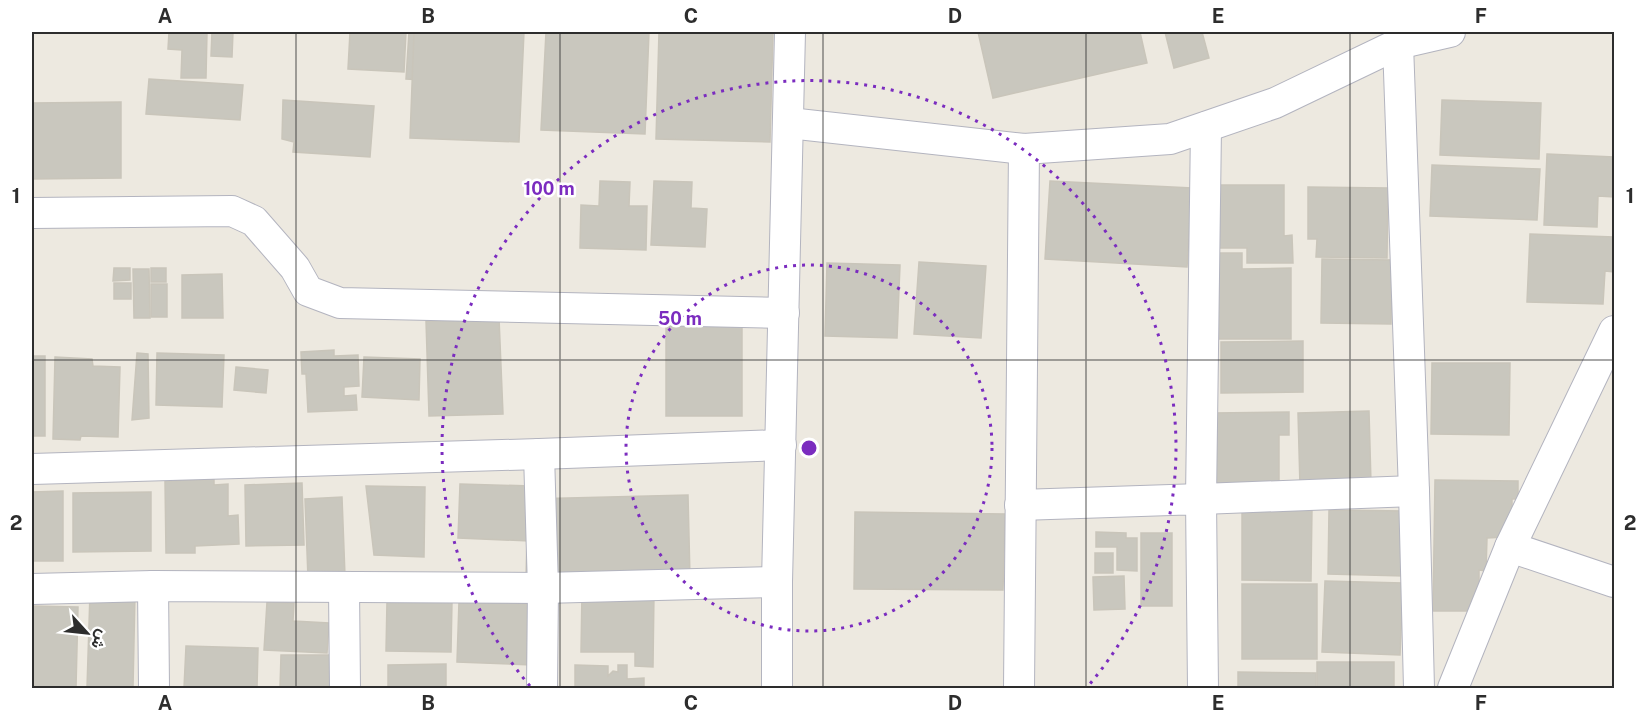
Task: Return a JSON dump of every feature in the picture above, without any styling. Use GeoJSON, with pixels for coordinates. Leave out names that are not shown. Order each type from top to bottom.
{"type":"FeatureCollection","features":[{"type":"Feature","properties":{"kind":"street"},"geometry":{"type":"LineString","coordinates":[[777,688],[777,582],[790,32]]}},
{"type":"Feature","properties":{"kind":"street"},"geometry":{"type":"LineString","coordinates":[[789,123],[1024,149],[1170,139],[1275,103],[1398,44],[1450,32]]}},
{"type":"Feature","properties":{"kind":"street"},"geometry":{"type":"LineString","coordinates":[[1398,44],[1419,688]]}},
{"type":"Feature","properties":{"kind":"street"},"geometry":{"type":"LineString","coordinates":[[1203,688],[1201,499],[1206,127]]}},
{"type":"Feature","properties":{"kind":"street"},"geometry":{"type":"LineString","coordinates":[[1019,688],[1024,149]]}},
{"type":"Feature","properties":{"kind":"street"},"geometry":{"type":"LineString","coordinates":[[32,213],[232,211],[254,221],[295,268],[308,291],[340,303],[784,313]]}},
{"type":"Feature","properties":{"kind":"street"},"geometry":{"type":"LineString","coordinates":[[1453,688],[1510,547],[1614,332]]}},
{"type":"Feature","properties":{"kind":"street"},"geometry":{"type":"LineString","coordinates":[[32,469],[781,445]]}},
{"type":"Feature","properties":{"kind":"street"},"geometry":{"type":"LineString","coordinates":[[539,454],[543,588],[542,688]]}},
{"type":"Feature","properties":{"kind":"street"},"geometry":{"type":"LineString","coordinates":[[1020,505],[1414,491]]}},
{"type":"Feature","properties":{"kind":"street"},"geometry":{"type":"LineString","coordinates":[[1510,547],[1614,582]]}},
{"type":"Feature","properties":{"kind":"street"},"geometry":{"type":"LineString","coordinates":[[32,589],[153,586],[543,588],[777,582]]}},
{"type":"Feature","properties":{"kind":"street"},"geometry":{"type":"LineString","coordinates":[[153,586],[154,688]]}},
{"type":"Feature","properties":{"kind":"street"},"geometry":{"type":"LineString","coordinates":[[344,588],[345,688]]}},
{"type":"Feature","properties":{"kind":"building"},"geometry":{"type":"Polygon","coordinates":[[[169,32],[207,32],[206,78],[181,78],[182,50],[168,49],[169,32]]]}},
{"type":"Feature","properties":{"kind":"building"},"geometry":{"type":"Polygon","coordinates":[[[212,32],[233,32],[232,57],[211,56],[212,32]]]}},
{"type":"Feature","properties":{"kind":"building"},"geometry":{"type":"Polygon","coordinates":[[[350,32],[406,32],[404,72],[348,69],[350,32]]]}},
{"type":"Feature","properties":{"kind":"building"},"geometry":{"type":"Polygon","coordinates":[[[409,32],[426,32],[423,80],[406,79],[409,32]]]}},
{"type":"Feature","properties":{"kind":"building"},"geometry":{"type":"Polygon","coordinates":[[[414,32],[524,32],[519,142],[410,138],[414,32]]]}},
{"type":"Feature","properties":{"kind":"building"},"geometry":{"type":"Polygon","coordinates":[[[546,32],[649,32],[645,134],[541,130],[546,32]]]}},
{"type":"Feature","properties":{"kind":"building"},"geometry":{"type":"Polygon","coordinates":[[[659,32],[773,32],[770,142],[656,139],[659,32]]]}},
{"type":"Feature","properties":{"kind":"building"},"geometry":{"type":"Polygon","coordinates":[[[978,32],[1140,32],[1147,63],[993,98],[978,32]]]}},
{"type":"Feature","properties":{"kind":"building"},"geometry":{"type":"Polygon","coordinates":[[[1165,32],[1202,32],[1209,58],[1174,68],[1165,32]]]}},
{"type":"Feature","properties":{"kind":"building"},"geometry":{"type":"Polygon","coordinates":[[[149,79],[243,85],[240,120],[146,114],[149,79]]]}},
{"type":"Feature","properties":{"kind":"building"},"geometry":{"type":"Polygon","coordinates":[[[283,100],[374,106],[370,157],[293,152],[294,142],[282,139],[283,100]]]}},
{"type":"Feature","properties":{"kind":"building"},"geometry":{"type":"Polygon","coordinates":[[[1442,100],[1541,103],[1539,159],[1440,155],[1442,100]]]}},
{"type":"Feature","properties":{"kind":"building"},"geometry":{"type":"Polygon","coordinates":[[[121,102],[121,178],[32,179],[32,103],[121,102]]]}},
{"type":"Feature","properties":{"kind":"building"},"geometry":{"type":"Polygon","coordinates":[[[1547,154],[1614,157],[1614,197],[1598,196],[1597,227],[1544,225],[1547,154]]]}},
{"type":"Feature","properties":{"kind":"building"},"geometry":{"type":"Polygon","coordinates":[[[1432,165],[1540,169],[1537,220],[1430,216],[1432,165]]]}},
{"type":"Feature","properties":{"kind":"building"},"geometry":{"type":"Polygon","coordinates":[[[600,181],[630,182],[629,206],[647,206],[646,250],[580,248],[581,205],[599,206],[600,181]]]}},
{"type":"Feature","properties":{"kind":"building"},"geometry":{"type":"Polygon","coordinates":[[[654,181],[692,182],[691,208],[707,209],[705,247],[651,245],[654,181]]]}},
{"type":"Feature","properties":{"kind":"building"},"geometry":{"type":"Polygon","coordinates":[[[1050,181],[1192,188],[1187,267],[1045,259],[1050,181]]]}},
{"type":"Feature","properties":{"kind":"building"},"geometry":{"type":"Polygon","coordinates":[[[1217,185],[1284,185],[1284,236],[1292,235],[1293,263],[1247,263],[1247,248],[1217,248],[1217,185]]]}},
{"type":"Feature","properties":{"kind":"building"},"geometry":{"type":"Polygon","coordinates":[[[1308,187],[1388,188],[1387,258],[1316,257],[1317,239],[1308,239],[1308,187]]]}},
{"type":"Feature","properties":{"kind":"building"},"geometry":{"type":"Polygon","coordinates":[[[1530,234],[1614,237],[1614,272],[1605,271],[1603,304],[1527,302],[1530,234]]]}},
{"type":"Feature","properties":{"kind":"building"},"geometry":{"type":"Polygon","coordinates":[[[1210,253],[1242,253],[1242,269],[1291,268],[1291,339],[1210,339],[1210,253]]]}},
{"type":"Feature","properties":{"kind":"building"},"geometry":{"type":"Polygon","coordinates":[[[1322,259],[1392,260],[1391,324],[1321,323],[1322,259]]]}},
{"type":"Feature","properties":{"kind":"building"},"geometry":{"type":"Polygon","coordinates":[[[919,262],[986,266],[981,338],[914,334],[919,262]]]}},
{"type":"Feature","properties":{"kind":"building"},"geometry":{"type":"Polygon","coordinates":[[[827,263],[900,265],[897,338],[825,336],[827,263]]]}},
{"type":"Feature","properties":{"kind":"building"},"geometry":{"type":"Polygon","coordinates":[[[114,268],[130,268],[130,280],[113,281],[114,268]]]}},
{"type":"Feature","properties":{"kind":"building"},"geometry":{"type":"Polygon","coordinates":[[[151,268],[166,268],[166,282],[151,282],[151,268]]]}},
{"type":"Feature","properties":{"kind":"building"},"geometry":{"type":"Polygon","coordinates":[[[133,269],[149,269],[150,318],[134,318],[133,269]]]}},
{"type":"Feature","properties":{"kind":"building"},"geometry":{"type":"Polygon","coordinates":[[[222,274],[223,318],[182,318],[182,275],[222,274]]]}},
{"type":"Feature","properties":{"kind":"building"},"geometry":{"type":"Polygon","coordinates":[[[114,283],[131,283],[131,299],[114,299],[114,283]]]}},
{"type":"Feature","properties":{"kind":"building"},"geometry":{"type":"Polygon","coordinates":[[[151,284],[167,284],[167,317],[151,317],[151,284]]]}},
{"type":"Feature","properties":{"kind":"building"},"geometry":{"type":"Polygon","coordinates":[[[499,318],[503,414],[429,416],[426,321],[499,318]]]}},
{"type":"Feature","properties":{"kind":"building"},"geometry":{"type":"Polygon","coordinates":[[[666,326],[742,326],[742,416],[666,416],[666,326]]]}},
{"type":"Feature","properties":{"kind":"building"},"geometry":{"type":"Polygon","coordinates":[[[1303,341],[1303,392],[1221,393],[1221,342],[1303,341]]]}},
{"type":"Feature","properties":{"kind":"building"},"geometry":{"type":"Polygon","coordinates":[[[334,350],[334,356],[358,355],[359,386],[344,387],[344,396],[356,395],[357,410],[308,412],[306,374],[302,374],[301,352],[334,350]]]}},
{"type":"Feature","properties":{"kind":"building"},"geometry":{"type":"Polygon","coordinates":[[[137,353],[148,354],[149,418],[132,420],[137,353]]]}},
{"type":"Feature","properties":{"kind":"building"},"geometry":{"type":"Polygon","coordinates":[[[157,353],[224,355],[222,407],[156,405],[157,353]]]}},
{"type":"Feature","properties":{"kind":"building"},"geometry":{"type":"Polygon","coordinates":[[[32,356],[45,356],[45,436],[32,436],[32,356]]]}},
{"type":"Feature","properties":{"kind":"building"},"geometry":{"type":"Polygon","coordinates":[[[55,357],[92,359],[93,366],[120,367],[118,437],[81,436],[80,440],[53,439],[55,357]]]}},
{"type":"Feature","properties":{"kind":"building"},"geometry":{"type":"Polygon","coordinates":[[[364,357],[420,359],[419,400],[362,397],[364,357]]]}},
{"type":"Feature","properties":{"kind":"building"},"geometry":{"type":"Polygon","coordinates":[[[1432,363],[1510,363],[1509,435],[1431,434],[1432,363]]]}},
{"type":"Feature","properties":{"kind":"building"},"geometry":{"type":"Polygon","coordinates":[[[236,367],[268,370],[266,393],[234,390],[236,367]]]}},
{"type":"Feature","properties":{"kind":"building"},"geometry":{"type":"Polygon","coordinates":[[[1369,411],[1371,483],[1300,486],[1298,413],[1369,411]]]}},
{"type":"Feature","properties":{"kind":"building"},"geometry":{"type":"Polygon","coordinates":[[[1289,412],[1289,435],[1279,435],[1279,486],[1213,486],[1214,413],[1289,412]]]}},
{"type":"Feature","properties":{"kind":"building"},"geometry":{"type":"Polygon","coordinates":[[[214,479],[214,485],[228,484],[228,516],[238,515],[239,544],[195,546],[195,553],[166,553],[165,481],[214,479]]]}},
{"type":"Feature","properties":{"kind":"building"},"geometry":{"type":"Polygon","coordinates":[[[1435,480],[1518,481],[1518,499],[1512,499],[1512,523],[1505,523],[1505,537],[1487,538],[1486,571],[1479,570],[1479,611],[1433,611],[1435,480]]]}},
{"type":"Feature","properties":{"kind":"building"},"geometry":{"type":"Polygon","coordinates":[[[302,483],[304,545],[246,546],[245,485],[302,483]]]}},
{"type":"Feature","properties":{"kind":"building"},"geometry":{"type":"Polygon","coordinates":[[[460,484],[531,486],[529,541],[458,538],[460,484]]]}},
{"type":"Feature","properties":{"kind":"building"},"geometry":{"type":"Polygon","coordinates":[[[366,486],[425,487],[424,557],[374,555],[366,486]]]}},
{"type":"Feature","properties":{"kind":"building"},"geometry":{"type":"Polygon","coordinates":[[[63,491],[63,561],[32,561],[32,492],[63,491]]]}},
{"type":"Feature","properties":{"kind":"building"},"geometry":{"type":"Polygon","coordinates":[[[151,492],[151,551],[73,552],[73,493],[151,492]]]}},
{"type":"Feature","properties":{"kind":"building"},"geometry":{"type":"Polygon","coordinates":[[[688,495],[690,578],[526,578],[528,499],[688,495]]]}},
{"type":"Feature","properties":{"kind":"building"},"geometry":{"type":"Polygon","coordinates":[[[342,497],[345,576],[308,578],[305,499],[342,497]]]}},
{"type":"Feature","properties":{"kind":"building"},"geometry":{"type":"Polygon","coordinates":[[[1242,506],[1312,507],[1311,581],[1242,580],[1242,506]]]}},
{"type":"Feature","properties":{"kind":"building"},"geometry":{"type":"Polygon","coordinates":[[[1329,510],[1405,511],[1404,576],[1328,574],[1329,510]]]}},
{"type":"Feature","properties":{"kind":"building"},"geometry":{"type":"Polygon","coordinates":[[[855,512],[1005,514],[1003,590],[854,589],[855,512]]]}},
{"type":"Feature","properties":{"kind":"building"},"geometry":{"type":"Polygon","coordinates":[[[1096,532],[1126,533],[1126,538],[1137,538],[1137,571],[1117,570],[1117,547],[1096,547],[1096,532]]]}},
{"type":"Feature","properties":{"kind":"building"},"geometry":{"type":"Polygon","coordinates":[[[1141,533],[1172,533],[1172,606],[1141,606],[1141,533]]]}},
{"type":"Feature","properties":{"kind":"building"},"geometry":{"type":"Polygon","coordinates":[[[1095,553],[1113,553],[1113,573],[1095,573],[1095,553]]]}},
{"type":"Feature","properties":{"kind":"building"},"geometry":{"type":"Polygon","coordinates":[[[1124,576],[1125,609],[1094,610],[1093,577],[1124,576]]]}},
{"type":"Feature","properties":{"kind":"building"},"geometry":{"type":"Polygon","coordinates":[[[1325,581],[1403,583],[1400,655],[1322,652],[1325,581]]]}},
{"type":"Feature","properties":{"kind":"building"},"geometry":{"type":"Polygon","coordinates":[[[1242,584],[1317,584],[1317,659],[1242,659],[1242,584]]]}},
{"type":"Feature","properties":{"kind":"building"},"geometry":{"type":"Polygon","coordinates":[[[582,592],[654,593],[653,667],[635,666],[635,652],[581,652],[582,592]]]}},
{"type":"Feature","properties":{"kind":"building"},"geometry":{"type":"Polygon","coordinates":[[[90,593],[135,594],[133,688],[87,688],[90,593]]]}},
{"type":"Feature","properties":{"kind":"building"},"geometry":{"type":"Polygon","coordinates":[[[387,601],[452,601],[451,652],[386,651],[387,601]]]}},
{"type":"Feature","properties":{"kind":"building"},"geometry":{"type":"Polygon","coordinates":[[[459,601],[534,604],[532,665],[457,662],[459,601]]]}},
{"type":"Feature","properties":{"kind":"building"},"geometry":{"type":"Polygon","coordinates":[[[267,602],[294,603],[293,621],[329,623],[327,653],[264,650],[267,602]]]}},
{"type":"Feature","properties":{"kind":"building"},"geometry":{"type":"Polygon","coordinates":[[[32,606],[78,607],[76,688],[32,688],[32,606]]]}},
{"type":"Feature","properties":{"kind":"building"},"geometry":{"type":"Polygon","coordinates":[[[186,646],[258,648],[257,688],[184,688],[186,646]]]}},
{"type":"Feature","properties":{"kind":"building"},"geometry":{"type":"Polygon","coordinates":[[[281,655],[330,655],[331,688],[280,688],[281,655]]]}},
{"type":"Feature","properties":{"kind":"building"},"geometry":{"type":"Polygon","coordinates":[[[1317,662],[1394,662],[1394,688],[1317,688],[1317,662]]]}},
{"type":"Feature","properties":{"kind":"building"},"geometry":{"type":"Polygon","coordinates":[[[446,664],[446,688],[388,688],[388,665],[446,664]]]}},
{"type":"Feature","properties":{"kind":"building"},"geometry":{"type":"Polygon","coordinates":[[[575,665],[608,666],[608,676],[613,671],[618,672],[618,665],[627,665],[627,679],[644,678],[644,688],[575,688],[575,665]]]}},
{"type":"Feature","properties":{"kind":"building"},"geometry":{"type":"Polygon","coordinates":[[[1238,672],[1316,673],[1316,688],[1238,688],[1238,672]]]}}]}
